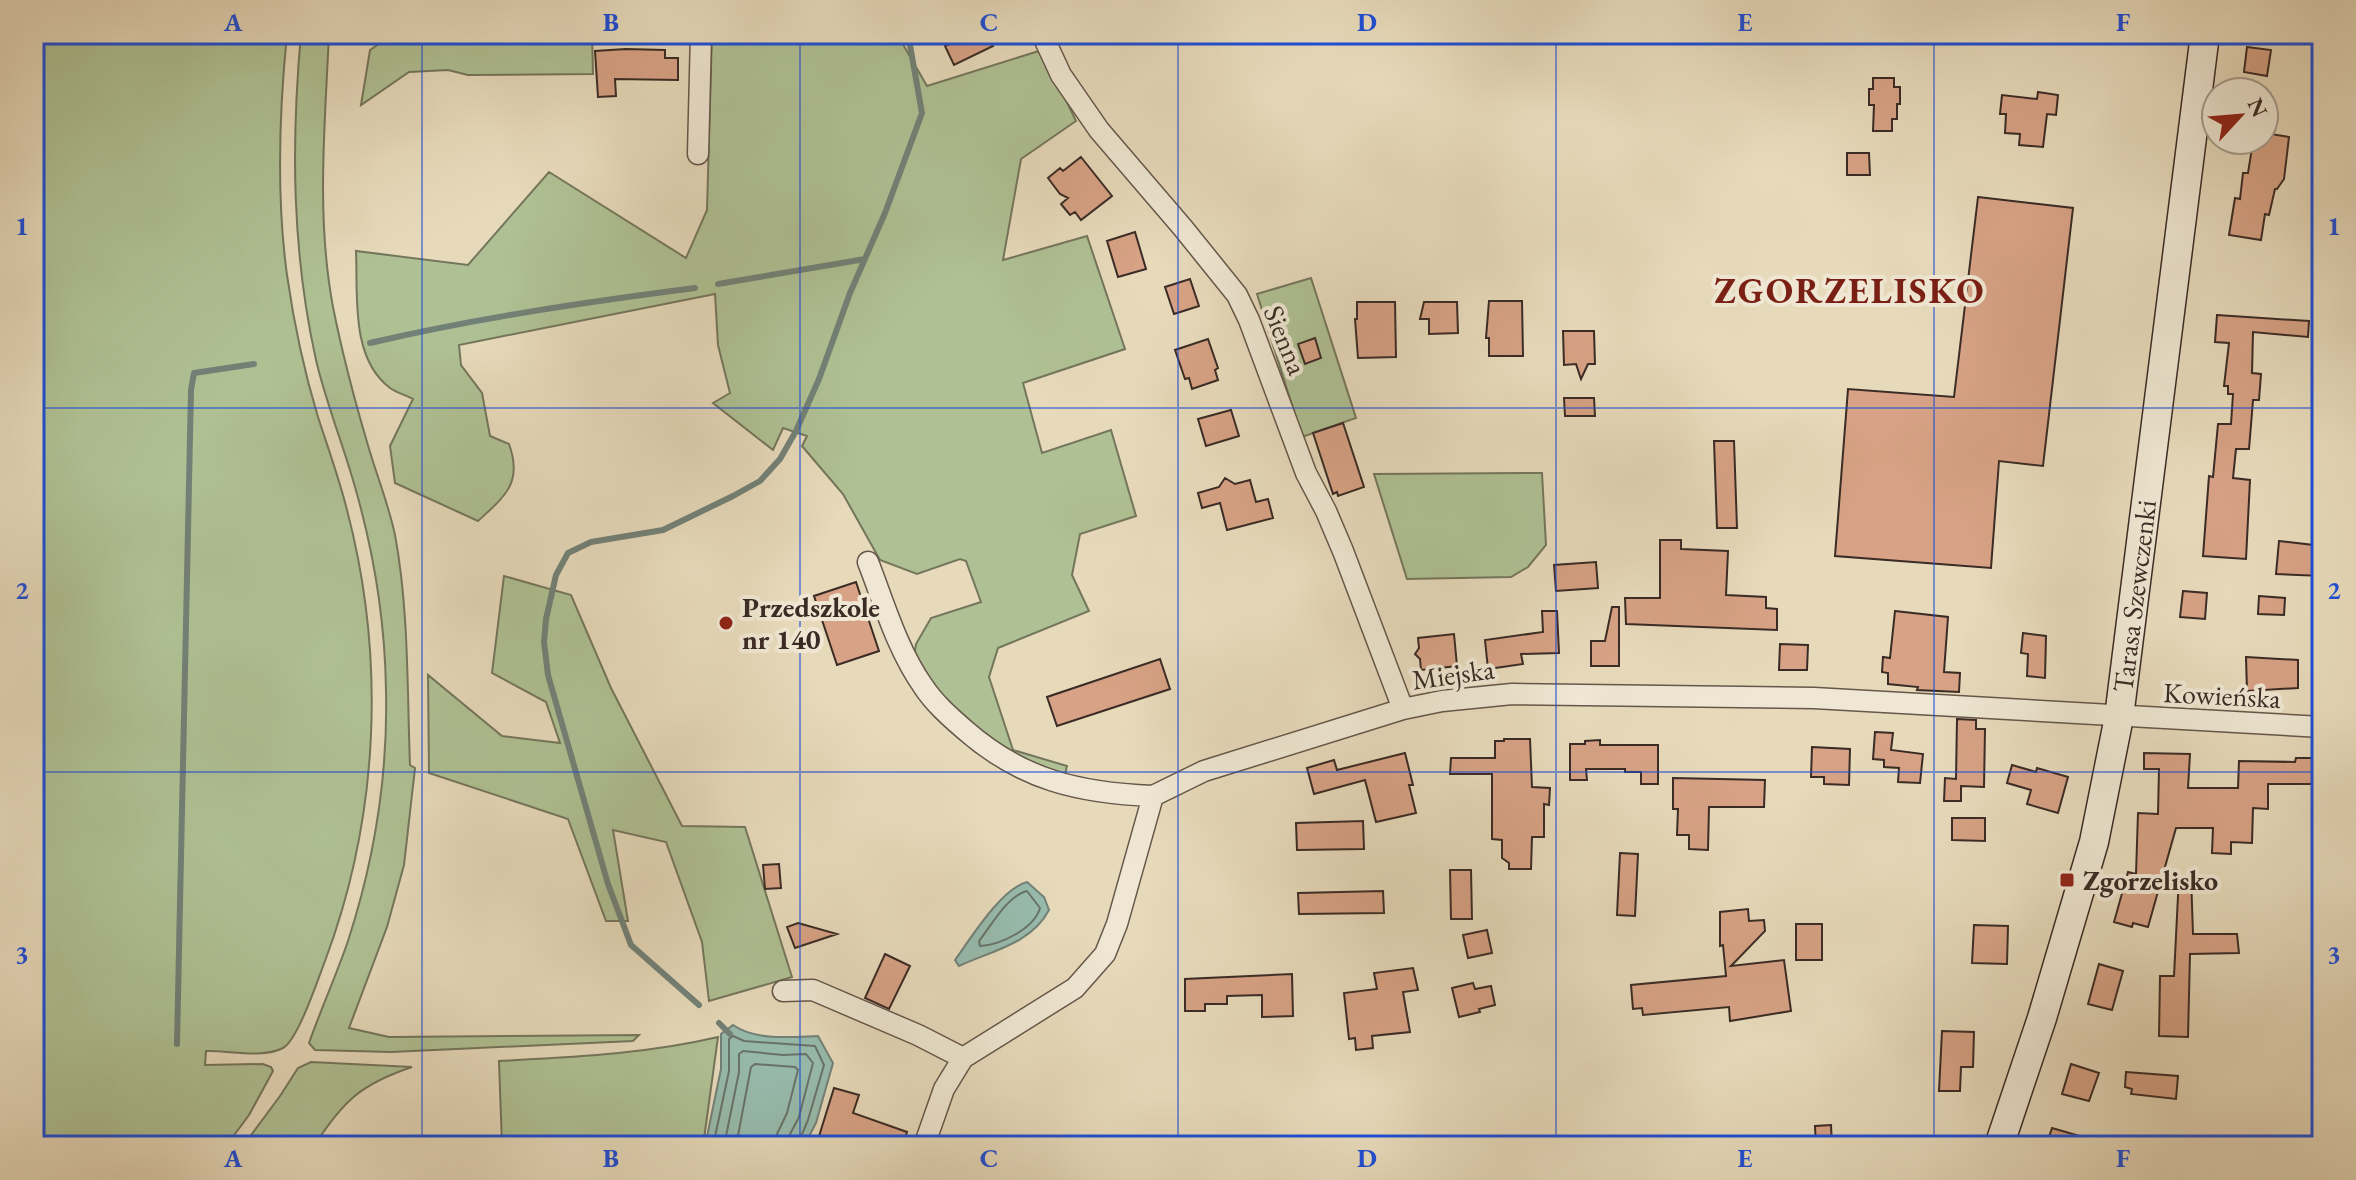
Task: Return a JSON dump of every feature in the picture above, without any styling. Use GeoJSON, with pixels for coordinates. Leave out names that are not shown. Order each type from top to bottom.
{"type":"FeatureCollection","features":[{"type":"Feature","properties":{"kind":"street"},"geometry":{"type":"LineString","coordinates":[[698,154],[701,34]]}},
{"type":"Feature","properties":{"kind":"street","name":"Sienna"},"geometry":{"type":"LineString","coordinates":[[1042,34],[1066,83],[1099,130],[1237,295],[1306,473],[1343,551],[1403,709]]}},
{"type":"Feature","properties":{"kind":"street","name":"Tarasa Szewczenki"},"geometry":{"type":"LineString","coordinates":[[1999,1146],[2042,1018],[2094,842],[2119,717],[2205,34]]}},
{"type":"Feature","properties":{"kind":"street"},"geometry":{"type":"LineString","coordinates":[[868,562],[901,648],[923,686],[971,736],[1017,767],[1065,785],[1098,792],[1153,796],[1117,924],[1105,954],[1075,988],[963,1058],[944,1089],[924,1146]]}},
{"type":"Feature","properties":{"kind":"street","name":"Miejska"},"geometry":{"type":"LineString","coordinates":[[1153,796],[1204,771],[1403,709],[1442,701],[1512,694],[1814,698],[2119,717]]}},
{"type":"Feature","properties":{"kind":"street","name":"Kowieńska"},"geometry":{"type":"LineString","coordinates":[[2119,717],[2322,727]]}},
{"type":"Feature","properties":{"kind":"street"},"geometry":{"type":"LineString","coordinates":[[783,991],[813,990],[905,1029],[963,1058]]}},
{"type":"Feature","properties":{"kind":"shaded area"},"geometry":{"type":"Polygon","coordinates":[[[34,34],[287,34],[280,154],[281,215],[287,275],[308,382],[344,498],[359,566],[368,623],[371,737],[357,851],[343,906],[313,994],[295,1034],[283,1048],[265,1053],[206,1051],[205,1065],[263,1064],[273,1071],[249,1115],[226,1146],[34,1146],[34,34]]]}},
{"type":"Feature","properties":{"kind":"shaded area"},"geometry":{"type":"Polygon","coordinates":[[[301,34],[329,34],[323,170],[328,273],[348,375],[389,511],[400,563],[410,765],[415,768],[404,865],[387,927],[349,1028],[389,1037],[639,1035],[633,1041],[391,1052],[315,1050],[309,1043],[348,941],[372,849],[385,754],[386,690],[381,613],[368,537],[316,360],[302,279],[295,157],[301,34]]]}},
{"type":"Feature","properties":{"kind":"shaded area"},"geometry":{"type":"Polygon","coordinates":[[[393,34],[592,34],[593,74],[468,75],[448,70],[409,72],[361,105],[370,50],[393,34]]]}},
{"type":"Feature","properties":{"kind":"shaded area"},"geometry":{"type":"Polygon","coordinates":[[[712,34],[897,34],[927,86],[1042,50],[1076,121],[1021,159],[1003,260],[1087,236],[1125,349],[1023,383],[1042,453],[1111,430],[1136,516],[1080,534],[1072,575],[1089,611],[998,648],[989,677],[1013,750],[1067,766],[1064,779],[999,750],[928,685],[914,656],[916,644],[931,618],[981,602],[966,561],[960,559],[917,574],[880,560],[843,494],[802,446],[807,436],[783,428],[773,450],[713,403],[730,393],[718,345],[715,294],[459,345],[461,365],[482,393],[490,436],[509,444],[514,469],[509,488],[478,521],[395,483],[390,446],[413,399],[390,388],[368,360],[359,324],[356,251],[468,265],[549,172],[686,258],[707,210],[712,34]]]}},
{"type":"Feature","properties":{"kind":"shaded area"},"geometry":{"type":"Polygon","coordinates":[[[1311,278],[1356,418],[1302,437],[1257,294],[1311,278]]]}},
{"type":"Feature","properties":{"kind":"shaded area"},"geometry":{"type":"Polygon","coordinates":[[[1542,473],[1546,545],[1528,567],[1511,577],[1407,579],[1374,474],[1542,473]]]}},
{"type":"Feature","properties":{"kind":"shaded area"},"geometry":{"type":"Polygon","coordinates":[[[504,576],[571,595],[611,688],[682,826],[745,827],[792,977],[709,1001],[702,942],[666,842],[613,830],[628,921],[606,921],[568,819],[429,773],[428,675],[502,736],[560,743],[546,702],[492,673],[504,576]]]}},
{"type":"Feature","properties":{"kind":"shaded area"},"geometry":{"type":"Polygon","coordinates":[[[718,1037],[703,1146],[502,1146],[499,1061],[637,1051],[718,1037]]]}},
{"type":"Feature","properties":{"kind":"shaded area"},"geometry":{"type":"Polygon","coordinates":[[[311,1062],[412,1067],[379,1080],[355,1096],[334,1117],[314,1146],[243,1146],[298,1068],[311,1062]]]}},
{"type":"Feature","properties":{"kind":"water"},"geometry":{"type":"Polygon","coordinates":[[[1027,882],[1044,897],[1049,910],[1041,922],[1021,939],[959,966],[955,960],[987,915],[1007,894],[1027,882]]]}},
{"type":"Feature","properties":{"kind":"water"},"geometry":{"type":"Polygon","coordinates":[[[733,1025],[763,1036],[818,1036],[833,1063],[816,1123],[804,1146],[705,1146],[721,1069],[721,1034],[733,1025]]]}},
{"type":"Feature","properties":{"kind":"building"},"geometry":{"type":"Polygon","coordinates":[[[972,34],[987,34],[993,46],[954,65],[945,46],[972,34]]]}},
{"type":"Feature","properties":{"kind":"building"},"geometry":{"type":"Polygon","coordinates":[[[2247,47],[2271,50],[2267,76],[2244,72],[2247,47]]]}},
{"type":"Feature","properties":{"kind":"building"},"geometry":{"type":"Polygon","coordinates":[[[665,50],[665,58],[678,58],[678,80],[615,79],[616,96],[598,97],[595,51],[665,50]]]}},
{"type":"Feature","properties":{"kind":"building"},"geometry":{"type":"Polygon","coordinates":[[[1873,78],[1894,78],[1894,87],[1900,87],[1900,104],[1897,104],[1897,119],[1892,119],[1892,131],[1873,131],[1874,105],[1869,105],[1869,89],[1873,89],[1873,78]]]}},
{"type":"Feature","properties":{"kind":"building"},"geometry":{"type":"Polygon","coordinates":[[[2038,92],[2058,95],[2056,115],[2047,114],[2043,147],[2019,145],[2020,134],[2005,133],[2006,114],[2000,114],[2002,95],[2037,99],[2038,92]]]}},
{"type":"Feature","properties":{"kind":"building"},"geometry":{"type":"Polygon","coordinates":[[[2280,136],[2289,137],[2284,179],[2275,189],[2269,215],[2265,214],[2261,240],[2229,235],[2235,198],[2240,199],[2243,173],[2248,173],[2251,156],[2280,156],[2280,136]]]}},
{"type":"Feature","properties":{"kind":"building"},"geometry":{"type":"Polygon","coordinates":[[[1847,153],[1869,153],[1870,175],[1847,175],[1847,153]]]}},
{"type":"Feature","properties":{"kind":"building"},"geometry":{"type":"Polygon","coordinates":[[[1081,157],[1112,196],[1081,220],[1075,212],[1070,215],[1061,204],[1068,198],[1060,194],[1048,178],[1081,157]]]}},
{"type":"Feature","properties":{"kind":"building"},"geometry":{"type":"Polygon","coordinates":[[[1978,197],[2073,208],[2043,466],[1999,461],[1991,568],[1835,556],[1848,389],[1954,397],[1978,197]]]}},
{"type":"Feature","properties":{"kind":"building"},"geometry":{"type":"Polygon","coordinates":[[[1135,232],[1146,269],[1118,277],[1107,241],[1135,232]]]}},
{"type":"Feature","properties":{"kind":"building"},"geometry":{"type":"Polygon","coordinates":[[[1190,279],[1199,306],[1174,314],[1165,287],[1190,279]]]}},
{"type":"Feature","properties":{"kind":"building"},"geometry":{"type":"Polygon","coordinates":[[[1489,301],[1522,301],[1523,356],[1489,356],[1489,338],[1486,338],[1489,301]]]}},
{"type":"Feature","properties":{"kind":"building"},"geometry":{"type":"Polygon","coordinates":[[[1357,302],[1395,302],[1396,357],[1358,358],[1357,302]]]}},
{"type":"Feature","properties":{"kind":"building"},"geometry":{"type":"Polygon","coordinates":[[[1424,302],[1457,302],[1458,333],[1429,334],[1429,319],[1420,319],[1424,302]]]}},
{"type":"Feature","properties":{"kind":"building"},"geometry":{"type":"Polygon","coordinates":[[[2217,315],[2309,321],[2308,337],[2253,332],[2252,373],[2261,374],[2259,400],[2253,400],[2249,449],[2236,449],[2233,478],[2250,480],[2246,559],[2203,556],[2209,476],[2213,477],[2218,424],[2231,424],[2233,394],[2228,394],[2228,386],[2224,386],[2229,343],[2215,342],[2217,315]]]}},
{"type":"Feature","properties":{"kind":"building"},"geometry":{"type":"Polygon","coordinates":[[[1563,331],[1594,331],[1595,364],[1588,364],[1581,379],[1576,364],[1564,365],[1563,331]]]}},
{"type":"Feature","properties":{"kind":"building"},"geometry":{"type":"Polygon","coordinates":[[[1315,338],[1321,358],[1305,364],[1298,344],[1315,338]]]}},
{"type":"Feature","properties":{"kind":"building"},"geometry":{"type":"Polygon","coordinates":[[[1208,339],[1218,368],[1215,370],[1218,380],[1192,389],[1189,378],[1185,379],[1175,350],[1208,339]]]}},
{"type":"Feature","properties":{"kind":"building"},"geometry":{"type":"Polygon","coordinates":[[[1564,398],[1594,398],[1595,416],[1565,416],[1564,398]]]}},
{"type":"Feature","properties":{"kind":"building"},"geometry":{"type":"Polygon","coordinates":[[[1231,410],[1239,436],[1206,446],[1198,419],[1231,410]]]}},
{"type":"Feature","properties":{"kind":"building"},"geometry":{"type":"Polygon","coordinates":[[[1343,423],[1364,487],[1338,496],[1337,492],[1333,494],[1313,433],[1343,423]]]}},
{"type":"Feature","properties":{"kind":"building"},"geometry":{"type":"Polygon","coordinates":[[[1714,441],[1734,441],[1737,528],[1717,528],[1714,441]]]}},
{"type":"Feature","properties":{"kind":"building"},"geometry":{"type":"Polygon","coordinates":[[[1225,478],[1235,484],[1250,480],[1256,502],[1268,499],[1273,518],[1227,530],[1220,503],[1202,508],[1198,493],[1219,487],[1225,478]]]}},
{"type":"Feature","properties":{"kind":"building"},"geometry":{"type":"Polygon","coordinates":[[[1660,540],[1681,540],[1681,549],[1728,551],[1726,595],[1766,597],[1766,608],[1777,609],[1777,630],[1626,624],[1625,598],[1660,598],[1660,540]]]}},
{"type":"Feature","properties":{"kind":"building"},"geometry":{"type":"Polygon","coordinates":[[[2279,541],[2322,546],[2322,576],[2276,574],[2279,541]]]}},
{"type":"Feature","properties":{"kind":"building"},"geometry":{"type":"Polygon","coordinates":[[[1596,562],[1598,588],[1556,591],[1554,565],[1596,562]]]}},
{"type":"Feature","properties":{"kind":"building"},"geometry":{"type":"Polygon","coordinates":[[[856,582],[879,651],[837,665],[814,596],[856,582]]]}},
{"type":"Feature","properties":{"kind":"building"},"geometry":{"type":"Polygon","coordinates":[[[2183,591],[2207,593],[2205,619],[2180,617],[2183,591]]]}},
{"type":"Feature","properties":{"kind":"building"},"geometry":{"type":"Polygon","coordinates":[[[2259,596],[2285,598],[2284,615],[2258,614],[2259,596]]]}},
{"type":"Feature","properties":{"kind":"building"},"geometry":{"type":"Polygon","coordinates":[[[1612,607],[1619,607],[1619,666],[1591,666],[1591,641],[1605,641],[1612,607]]]}},
{"type":"Feature","properties":{"kind":"building"},"geometry":{"type":"Polygon","coordinates":[[[1542,611],[1557,611],[1559,653],[1521,654],[1523,664],[1488,669],[1485,640],[1543,632],[1542,611]]]}},
{"type":"Feature","properties":{"kind":"building"},"geometry":{"type":"Polygon","coordinates":[[[1895,611],[1948,617],[1944,672],[1960,673],[1959,692],[1917,690],[1918,687],[1888,684],[1888,673],[1882,672],[1883,657],[1890,658],[1895,611]]]}},
{"type":"Feature","properties":{"kind":"building"},"geometry":{"type":"Polygon","coordinates":[[[2023,633],[2046,636],[2045,678],[2027,676],[2028,654],[2021,653],[2023,633]]]}},
{"type":"Feature","properties":{"kind":"building"},"geometry":{"type":"Polygon","coordinates":[[[1454,634],[1457,666],[1421,670],[1420,659],[1415,654],[1419,648],[1418,638],[1454,634]]]}},
{"type":"Feature","properties":{"kind":"building"},"geometry":{"type":"Polygon","coordinates":[[[1780,644],[1808,645],[1807,670],[1779,670],[1780,644]]]}},
{"type":"Feature","properties":{"kind":"building"},"geometry":{"type":"Polygon","coordinates":[[[2246,657],[2298,660],[2298,688],[2247,691],[2246,657]]]}},
{"type":"Feature","properties":{"kind":"building"},"geometry":{"type":"Polygon","coordinates":[[[1160,659],[1170,689],[1057,726],[1047,697],[1160,659]]]}},
{"type":"Feature","properties":{"kind":"building"},"geometry":{"type":"Polygon","coordinates":[[[1957,719],[1976,720],[1976,729],[1985,729],[1984,787],[1961,786],[1961,801],[1944,801],[1945,778],[1956,779],[1957,719]]]}},
{"type":"Feature","properties":{"kind":"building"},"geometry":{"type":"Polygon","coordinates":[[[1875,732],[1893,733],[1891,750],[1923,754],[1920,783],[1898,782],[1899,768],[1884,767],[1884,760],[1873,759],[1875,732]]]}},
{"type":"Feature","properties":{"kind":"building"},"geometry":{"type":"Polygon","coordinates":[[[1530,739],[1532,787],[1550,788],[1549,805],[1544,804],[1544,837],[1532,837],[1531,869],[1509,869],[1509,863],[1502,858],[1502,840],[1492,839],[1492,774],[1450,774],[1451,758],[1495,758],[1495,741],[1530,739]]]}},
{"type":"Feature","properties":{"kind":"building"},"geometry":{"type":"Polygon","coordinates":[[[1600,740],[1600,745],[1658,745],[1658,784],[1641,784],[1641,772],[1625,772],[1625,769],[1586,769],[1587,780],[1570,780],[1570,744],[1600,740]]]}},
{"type":"Feature","properties":{"kind":"building"},"geometry":{"type":"Polygon","coordinates":[[[1812,747],[1850,749],[1849,785],[1824,784],[1824,777],[1811,777],[1812,747]]]}},
{"type":"Feature","properties":{"kind":"building"},"geometry":{"type":"Polygon","coordinates":[[[1405,753],[1416,813],[1376,822],[1365,780],[1314,794],[1307,768],[1334,760],[1337,770],[1405,753]]]}},
{"type":"Feature","properties":{"kind":"building"},"geometry":{"type":"Polygon","coordinates":[[[2144,753],[2190,754],[2188,788],[2238,788],[2239,761],[2295,762],[2296,758],[2322,758],[2322,784],[2268,784],[2268,809],[2253,808],[2252,843],[2231,842],[2231,854],[2212,853],[2213,828],[2176,828],[2148,927],[2133,923],[2132,927],[2114,922],[2128,872],[2136,874],[2138,813],[2158,814],[2159,769],[2144,769],[2144,753]]]}},
{"type":"Feature","properties":{"kind":"building"},"geometry":{"type":"Polygon","coordinates":[[[2012,765],[2068,777],[2058,813],[2027,804],[2031,790],[2007,783],[2012,765]]]}},
{"type":"Feature","properties":{"kind":"building"},"geometry":{"type":"Polygon","coordinates":[[[1673,778],[1765,780],[1764,807],[1709,807],[1708,850],[1689,849],[1689,835],[1677,835],[1678,809],[1673,809],[1673,778]]]}},
{"type":"Feature","properties":{"kind":"building"},"geometry":{"type":"Polygon","coordinates":[[[1952,818],[1985,818],[1985,841],[1952,840],[1952,818]]]}},
{"type":"Feature","properties":{"kind":"building"},"geometry":{"type":"Polygon","coordinates":[[[1363,821],[1364,849],[1297,850],[1296,823],[1363,821]]]}},
{"type":"Feature","properties":{"kind":"building"},"geometry":{"type":"Polygon","coordinates":[[[1620,853],[1638,854],[1635,916],[1617,915],[1620,853]]]}},
{"type":"Feature","properties":{"kind":"building"},"geometry":{"type":"Polygon","coordinates":[[[779,864],[781,888],[765,889],[763,865],[779,864]]]}},
{"type":"Feature","properties":{"kind":"building"},"geometry":{"type":"Polygon","coordinates":[[[1450,870],[1471,870],[1472,919],[1451,919],[1450,870]]]}},
{"type":"Feature","properties":{"kind":"building"},"geometry":{"type":"Polygon","coordinates":[[[2179,876],[2191,876],[2193,934],[2237,934],[2239,953],[2190,954],[2188,1037],[2159,1036],[2160,976],[2174,976],[2179,876]]]}},
{"type":"Feature","properties":{"kind":"building"},"geometry":{"type":"Polygon","coordinates":[[[1383,891],[1384,913],[1299,914],[1298,893],[1383,891]]]}},
{"type":"Feature","properties":{"kind":"building"},"geometry":{"type":"Polygon","coordinates":[[[1748,909],[1749,921],[1764,920],[1765,931],[1731,966],[1784,960],[1791,1011],[1730,1021],[1729,1007],[1643,1015],[1642,1008],[1633,1009],[1631,985],[1726,976],[1723,945],[1720,946],[1720,912],[1748,909]]]}},
{"type":"Feature","properties":{"kind":"building"},"geometry":{"type":"Polygon","coordinates":[[[798,923],[837,934],[795,948],[787,927],[798,923]]]}},
{"type":"Feature","properties":{"kind":"building"},"geometry":{"type":"Polygon","coordinates":[[[1796,924],[1822,924],[1822,960],[1796,960],[1796,924]]]}},
{"type":"Feature","properties":{"kind":"building"},"geometry":{"type":"Polygon","coordinates":[[[1974,925],[2008,926],[2007,964],[1972,963],[1974,925]]]}},
{"type":"Feature","properties":{"kind":"building"},"geometry":{"type":"Polygon","coordinates":[[[1487,930],[1492,953],[1468,958],[1463,935],[1487,930]]]}},
{"type":"Feature","properties":{"kind":"building"},"geometry":{"type":"Polygon","coordinates":[[[885,954],[910,966],[889,1009],[865,998],[885,954]]]}},
{"type":"Feature","properties":{"kind":"building"},"geometry":{"type":"Polygon","coordinates":[[[2099,964],[2123,971],[2112,1010],[2088,1004],[2099,964]]]}},
{"type":"Feature","properties":{"kind":"building"},"geometry":{"type":"Polygon","coordinates":[[[1413,968],[1418,990],[1403,992],[1410,1032],[1372,1036],[1373,1048],[1356,1050],[1355,1038],[1349,1039],[1344,993],[1377,989],[1374,973],[1413,968]]]}},
{"type":"Feature","properties":{"kind":"building"},"geometry":{"type":"Polygon","coordinates":[[[1292,974],[1293,1016],[1262,1017],[1262,995],[1227,996],[1227,1004],[1205,1004],[1205,1011],[1185,1011],[1185,979],[1292,974]]]}},
{"type":"Feature","properties":{"kind":"building"},"geometry":{"type":"Polygon","coordinates":[[[1473,983],[1475,989],[1491,986],[1495,1005],[1459,1017],[1452,988],[1473,983]]]}},
{"type":"Feature","properties":{"kind":"building"},"geometry":{"type":"Polygon","coordinates":[[[1942,1031],[1974,1032],[1973,1067],[1961,1067],[1960,1091],[1939,1091],[1942,1031]]]}},
{"type":"Feature","properties":{"kind":"building"},"geometry":{"type":"Polygon","coordinates":[[[2071,1064],[2099,1073],[2089,1101],[2062,1094],[2071,1064]]]}},
{"type":"Feature","properties":{"kind":"building"},"geometry":{"type":"Polygon","coordinates":[[[2126,1072],[2178,1076],[2176,1099],[2131,1094],[2132,1089],[2125,1087],[2126,1072]]]}},
{"type":"Feature","properties":{"kind":"building"},"geometry":{"type":"Polygon","coordinates":[[[834,1088],[859,1095],[853,1113],[907,1132],[903,1146],[861,1146],[837,1138],[834,1146],[816,1146],[834,1088]]]}},
{"type":"Feature","properties":{"kind":"building"},"geometry":{"type":"Polygon","coordinates":[[[1831,1125],[1832,1146],[1816,1146],[1815,1126],[1831,1125]]]}},
{"type":"Feature","properties":{"kind":"building"},"geometry":{"type":"Polygon","coordinates":[[[2052,1128],[2100,1142],[2099,1146],[2046,1146],[2052,1128]]]}},
{"type":"Feature","properties":{"kind":"waterway"},"geometry":{"type":"LineString","coordinates":[[699,1005],[631,945],[608,884],[548,675],[544,642],[546,619],[556,575],[568,553],[591,542],[663,530],[760,481],[780,459],[819,379],[922,113],[908,34]]}},
{"type":"Feature","properties":{"kind":"waterway"},"geometry":{"type":"LineString","coordinates":[[718,284],[865,259]]}},
{"type":"Feature","properties":{"kind":"waterway"},"geometry":{"type":"LineString","coordinates":[[370,343],[532,311],[695,288]]}},
{"type":"Feature","properties":{"kind":"waterway"},"geometry":{"type":"LineString","coordinates":[[177,1044],[191,390],[194,373],[254,364]]}},
{"type":"Feature","properties":{"kind":"waterway"},"geometry":{"type":"LineString","coordinates":[[719,1023],[730,1034]]}},
{"type":"Feature","properties":{"kind":"place","name":"Przedszkole nr 140"},"geometry":{"type":"Point","coordinates":[726,623]}},
{"type":"Feature","properties":{"kind":"place","name":"Zgorzelisko"},"geometry":{"type":"Point","coordinates":[2067,880]}},
{"type":"Feature","properties":{"kind":"district","name":"ZGORZELISKO"},"geometry":{"type":"Point","coordinates":[1850,290]}}]}
